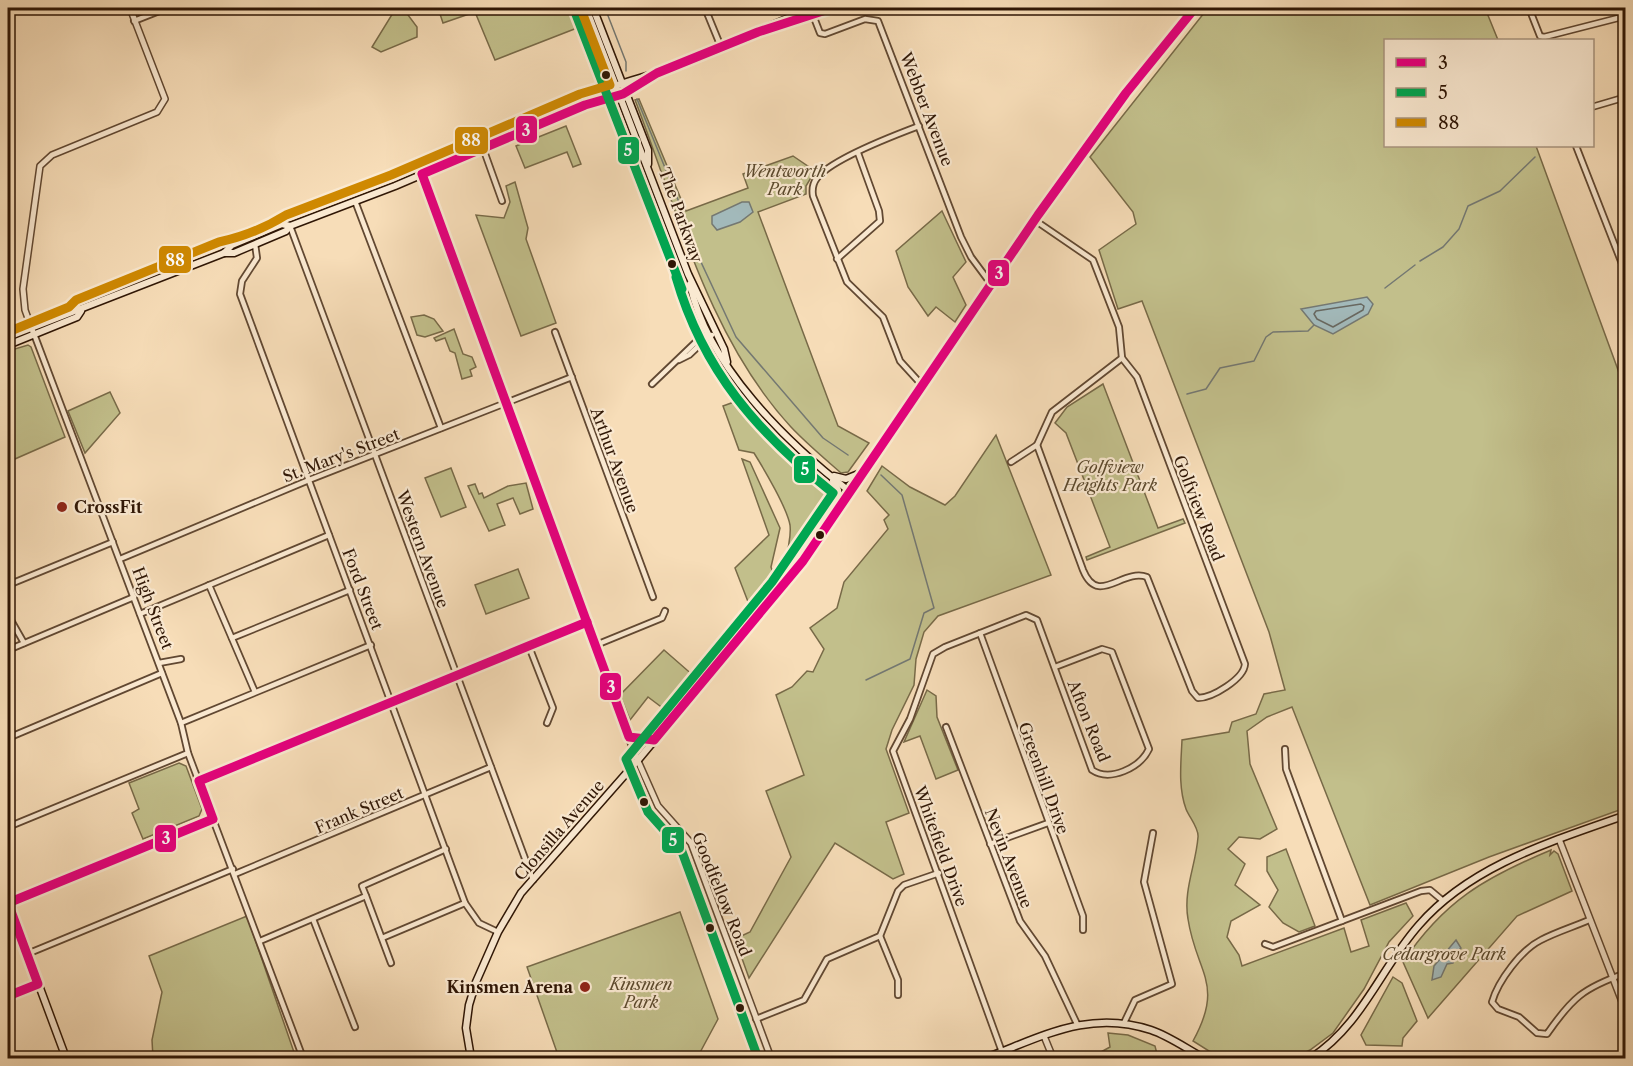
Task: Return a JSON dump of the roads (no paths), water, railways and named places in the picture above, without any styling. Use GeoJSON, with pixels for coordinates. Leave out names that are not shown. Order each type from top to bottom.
{"type":"FeatureCollection","features":[{"type":"Feature","properties":{"kind":"main road","name":"The Parkway"},"geometry":{"type":"LineString","coordinates":[[586,8],[615,87],[622,93]]}},
{"type":"Feature","properties":{"kind":"main road","name":"The Parkway"},"geometry":{"type":"LineString","coordinates":[[593,8],[622,84],[622,93],[648,150],[648,165],[688,274],[727,362]]}},
{"type":"Feature","properties":{"kind":"main road"},"geometry":{"type":"LineString","coordinates":[[585,105],[593,96],[622,84],[657,73],[811,10],[832,8]]}},
{"type":"Feature","properties":{"kind":"main road","name":"Clonsilla Avenue"},"geometry":{"type":"LineString","coordinates":[[471,1059],[466,1028],[469,1005],[498,932],[521,893],[638,760],[782,589],[921,384],[1126,93],[1195,8]]}},
{"type":"Feature","properties":{"kind":"main road"},"geometry":{"type":"LineString","coordinates":[[8,337],[77,317],[81,311],[224,253],[234,253],[286,231],[290,226],[422,174],[585,105],[596,104],[646,83],[657,73]]}},
{"type":"Feature","properties":{"kind":"main road"},"geometry":{"type":"LineString","coordinates":[[224,253],[232,245],[282,224],[290,226]]}},
{"type":"Feature","properties":{"kind":"main road","name":"The Parkway"},"geometry":{"type":"LineString","coordinates":[[688,274],[693,297],[720,356],[727,362],[770,420],[849,491]]}},
{"type":"Feature","properties":{"kind":"main road"},"geometry":{"type":"LineString","coordinates":[[8,345],[32,331]]}},
{"type":"Feature","properties":{"kind":"main road"},"geometry":{"type":"LineString","coordinates":[[827,473],[846,478],[862,473]]}},
{"type":"Feature","properties":{"kind":"main road"},"geometry":{"type":"LineString","coordinates":[[827,473],[838,490],[840,505]]}},
{"type":"Feature","properties":{"kind":"main road"},"geometry":{"type":"LineString","coordinates":[[629,737],[654,740]]}},
{"type":"Feature","properties":{"kind":"main road"},"geometry":{"type":"LineString","coordinates":[[1311,1059],[1346,1030],[1398,951],[1442,900],[1496,866],[1559,839],[1626,815]]}},
{"type":"Feature","properties":{"kind":"main road"},"geometry":{"type":"LineString","coordinates":[[8,903],[66,1059]]}},
{"type":"Feature","properties":{"kind":"main road"},"geometry":{"type":"LineString","coordinates":[[985,1059],[1077,1024],[1106,1021],[1152,1030],[1204,1059]]}},
{"type":"Feature","properties":{"kind":"street"},"geometry":{"type":"LineString","coordinates":[[130,8],[134,21],[166,8]]}},
{"type":"Feature","properties":{"kind":"street"},"geometry":{"type":"LineString","coordinates":[[705,8],[721,47]]}},
{"type":"Feature","properties":{"kind":"street"},"geometry":{"type":"LineString","coordinates":[[1529,8],[1540,36],[1626,16]]}},
{"type":"Feature","properties":{"kind":"street","name":"Webber Avenue"},"geometry":{"type":"LineString","coordinates":[[811,10],[820,33],[825,34],[865,19],[878,21],[962,237],[971,257],[991,284]]}},
{"type":"Feature","properties":{"kind":"street","name":"High Street"},"geometry":{"type":"LineString","coordinates":[[134,21],[165,99],[157,112],[52,155],[44,162],[39,171],[23,289],[25,310],[159,663],[181,723],[188,753],[236,874],[303,1059]]}},
{"type":"Feature","properties":{"kind":"street"},"geometry":{"type":"LineString","coordinates":[[1594,107],[1626,97]]}},
{"type":"Feature","properties":{"kind":"street"},"geometry":{"type":"LineString","coordinates":[[919,126],[858,153],[817,177],[812,189],[847,282],[883,317],[900,361],[921,384]]}},
{"type":"Feature","properties":{"kind":"street"},"geometry":{"type":"LineString","coordinates":[[1576,147],[1626,274]]}},
{"type":"Feature","properties":{"kind":"street"},"geometry":{"type":"LineString","coordinates":[[483,148],[502,201]]}},
{"type":"Feature","properties":{"kind":"street"},"geometry":{"type":"LineString","coordinates":[[837,259],[880,221],[879,211],[858,153]]}},
{"type":"Feature","properties":{"kind":"street","name":"Goodfellow Road"},"geometry":{"type":"LineString","coordinates":[[422,174],[638,760],[658,806],[691,843],[771,1059]]}},
{"type":"Feature","properties":{"kind":"street"},"geometry":{"type":"LineString","coordinates":[[355,201],[441,428]]}},
{"type":"Feature","properties":{"kind":"street"},"geometry":{"type":"LineString","coordinates":[[1011,462],[1036,445],[1052,412],[1122,358],[1119,327],[1093,260],[1036,221]]}},
{"type":"Feature","properties":{"kind":"street","name":"Western Avenue"},"geometry":{"type":"LineString","coordinates":[[290,226],[533,880]]}},
{"type":"Feature","properties":{"kind":"street","name":"Ford Street"},"geometry":{"type":"LineString","coordinates":[[255,244],[257,258],[242,281],[240,294],[465,903],[479,923],[498,932]]}},
{"type":"Feature","properties":{"kind":"street","name":"Arthur Avenue"},"geometry":{"type":"LineString","coordinates":[[555,332],[653,597]]}},
{"type":"Feature","properties":{"kind":"street"},"geometry":{"type":"LineString","coordinates":[[652,384],[709,336],[716,333]]}},
{"type":"Feature","properties":{"kind":"street","name":"Golfview Road"},"geometry":{"type":"LineString","coordinates":[[1036,445],[1083,570],[1091,585],[1098,587],[1139,574],[1147,577],[1192,691],[1198,698],[1212,694],[1244,671],[1245,664],[1137,377],[1122,358]]}},
{"type":"Feature","properties":{"kind":"street","name":"St. Mary's Street"},"geometry":{"type":"LineString","coordinates":[[120,560],[309,480],[572,377]]}},
{"type":"Feature","properties":{"kind":"street"},"geometry":{"type":"LineString","coordinates":[[140,614],[329,535]]}},
{"type":"Feature","properties":{"kind":"street"},"geometry":{"type":"LineString","coordinates":[[8,585],[113,542]]}},
{"type":"Feature","properties":{"kind":"street"},"geometry":{"type":"LineString","coordinates":[[209,585],[255,692]]}},
{"type":"Feature","properties":{"kind":"street"},"geometry":{"type":"LineString","coordinates":[[232,638],[350,590]]}},
{"type":"Feature","properties":{"kind":"street"},"geometry":{"type":"LineString","coordinates":[[8,650],[134,597]]}},
{"type":"Feature","properties":{"kind":"street"},"geometry":{"type":"LineString","coordinates":[[596,645],[662,618],[665,611]]}},
{"type":"Feature","properties":{"kind":"street"},"geometry":{"type":"LineString","coordinates":[[8,615],[24,643]]}},
{"type":"Feature","properties":{"kind":"street","name":"Afton Road"},"geometry":{"type":"LineString","coordinates":[[936,651],[1026,615],[1037,620],[1092,770],[1099,775],[1109,775],[1140,763],[1149,749],[1112,652],[1102,649],[1055,667]]}},
{"type":"Feature","properties":{"kind":"street"},"geometry":{"type":"LineString","coordinates":[[199,780],[528,644],[587,622]]}},
{"type":"Feature","properties":{"kind":"street","name":"Greenhill Drive"},"geometry":{"type":"LineString","coordinates":[[980,633],[1083,916],[1083,930]]}},
{"type":"Feature","properties":{"kind":"street"},"geometry":{"type":"LineString","coordinates":[[528,644],[553,708],[547,723]]}},
{"type":"Feature","properties":{"kind":"street"},"geometry":{"type":"LineString","coordinates":[[181,723],[371,645]]}},
{"type":"Feature","properties":{"kind":"street","name":"Whitefield Drive"},"geometry":{"type":"LineString","coordinates":[[936,651],[910,719],[893,751],[1002,1052]]}},
{"type":"Feature","properties":{"kind":"street"},"geometry":{"type":"LineString","coordinates":[[159,663],[181,659]]}},
{"type":"Feature","properties":{"kind":"street"},"geometry":{"type":"LineString","coordinates":[[8,737],[162,673]]}},
{"type":"Feature","properties":{"kind":"street","name":"Nevin Avenue"},"geometry":{"type":"LineString","coordinates":[[946,727],[1020,921],[1046,956],[1077,1024]]}},
{"type":"Feature","properties":{"kind":"street"},"geometry":{"type":"LineString","coordinates":[[1285,749],[1286,769],[1342,921]]}},
{"type":"Feature","properties":{"kind":"street"},"geometry":{"type":"LineString","coordinates":[[8,827],[188,753]]}},
{"type":"Feature","properties":{"kind":"street","name":"Frank Street"},"geometry":{"type":"LineString","coordinates":[[236,874],[491,767]]}},
{"type":"Feature","properties":{"kind":"street"},"geometry":{"type":"LineString","coordinates":[[8,903],[213,819]]}},
{"type":"Feature","properties":{"kind":"street"},"geometry":{"type":"LineString","coordinates":[[990,844],[1048,823]]}},
{"type":"Feature","properties":{"kind":"street"},"geometry":{"type":"LineString","coordinates":[[1124,1023],[1135,1000],[1172,984],[1144,882],[1153,833]]}},
{"type":"Feature","properties":{"kind":"street"},"geometry":{"type":"LineString","coordinates":[[1559,839],[1626,1012]]}},
{"type":"Feature","properties":{"kind":"street"},"geometry":{"type":"LineString","coordinates":[[391,963],[362,886],[446,849]]}},
{"type":"Feature","properties":{"kind":"street"},"geometry":{"type":"LineString","coordinates":[[27,954],[233,868]]}},
{"type":"Feature","properties":{"kind":"street"},"geometry":{"type":"LineString","coordinates":[[898,994],[898,980],[880,936],[898,891],[904,885],[939,873]]}},
{"type":"Feature","properties":{"kind":"street"},"geometry":{"type":"LineString","coordinates":[[1265,944],[1273,947],[1421,891],[1430,891],[1442,900]]}},
{"type":"Feature","properties":{"kind":"street"},"geometry":{"type":"LineString","coordinates":[[260,941],[366,896]]}},
{"type":"Feature","properties":{"kind":"street"},"geometry":{"type":"LineString","coordinates":[[382,938],[465,903]]}},
{"type":"Feature","properties":{"kind":"street"},"geometry":{"type":"LineString","coordinates":[[313,919],[355,1027]]}},
{"type":"Feature","properties":{"kind":"street"},"geometry":{"type":"LineString","coordinates":[[1589,920],[1539,940],[1510,972],[1495,992],[1492,1002],[1498,1009],[1519,1017],[1537,1033],[1547,1034],[1568,1004],[1580,994],[1626,973]]}},
{"type":"Feature","properties":{"kind":"street"},"geometry":{"type":"LineString","coordinates":[[756,1019],[804,1000],[827,959],[880,936]]}},
{"type":"Feature","properties":{"kind":"street"},"geometry":{"type":"LineString","coordinates":[[8,996],[38,984]]}},
{"type":"Feature","properties":{"kind":"street"},"geometry":{"type":"LineString","coordinates":[[1044,1035],[1053,1059]]}},
{"type":"Feature","properties":{"kind":"water"},"geometry":{"type":"Polygon","coordinates":[[[742,202],[749,202],[753,212],[740,222],[717,230],[712,224],[712,216],[742,202]]]}},
{"type":"Feature","properties":{"kind":"water"},"geometry":{"type":"Polygon","coordinates":[[[1367,297],[1373,304],[1368,314],[1333,334],[1314,325],[1301,309],[1367,297]]]}},
{"type":"Feature","properties":{"kind":"water"},"geometry":{"type":"Polygon","coordinates":[[[1456,940],[1461,948],[1451,956],[1455,958],[1453,963],[1447,964],[1441,977],[1432,980],[1434,966],[1456,940]]]}},
{"type":"Feature","properties":{"kind":"waterway"},"geometry":{"type":"LineString","coordinates":[[605,8],[626,62],[626,71]]}},
{"type":"Feature","properties":{"kind":"waterway"},"geometry":{"type":"LineString","coordinates":[[637,99],[683,212],[693,245],[736,337],[823,438],[848,455]]}},
{"type":"Feature","properties":{"kind":"waterway"},"geometry":{"type":"LineString","coordinates":[[1420,261],[1443,247],[1459,229],[1468,206],[1500,191],[1535,157]]}},
{"type":"Feature","properties":{"kind":"waterway"},"geometry":{"type":"LineString","coordinates":[[1385,288],[1415,265]]}},
{"type":"Feature","properties":{"kind":"waterway"},"geometry":{"type":"LineString","coordinates":[[1187,394],[1206,389],[1220,368],[1254,361],[1266,337],[1273,332],[1308,331],[1314,325]]}},
{"type":"Feature","properties":{"kind":"waterway"},"geometry":{"type":"LineString","coordinates":[[866,680],[910,659],[924,613],[934,608],[902,495],[881,475]]}},
{"type":"Feature","properties":{"kind":"place","name":"CrossFit"},"geometry":{"type":"Point","coordinates":[62,507]}},
{"type":"Feature","properties":{"kind":"place","name":"Kinsmen Arena"},"geometry":{"type":"Point","coordinates":[585,987]}},
{"type":"Feature","properties":{"kind":"park label","name":"Wentworth Park"},"geometry":{"type":"Point","coordinates":[785,180]}},
{"type":"Feature","properties":{"kind":"park label","name":"Golfview Heights Park"},"geometry":{"type":"Point","coordinates":[1110,476]}},
{"type":"Feature","properties":{"kind":"park label","name":"Cedargrove Park"},"geometry":{"type":"Point","coordinates":[1444,954]}},
{"type":"Feature","properties":{"kind":"park label","name":"Kinsmen Park"},"geometry":{"type":"Point","coordinates":[641,993]}}]}
